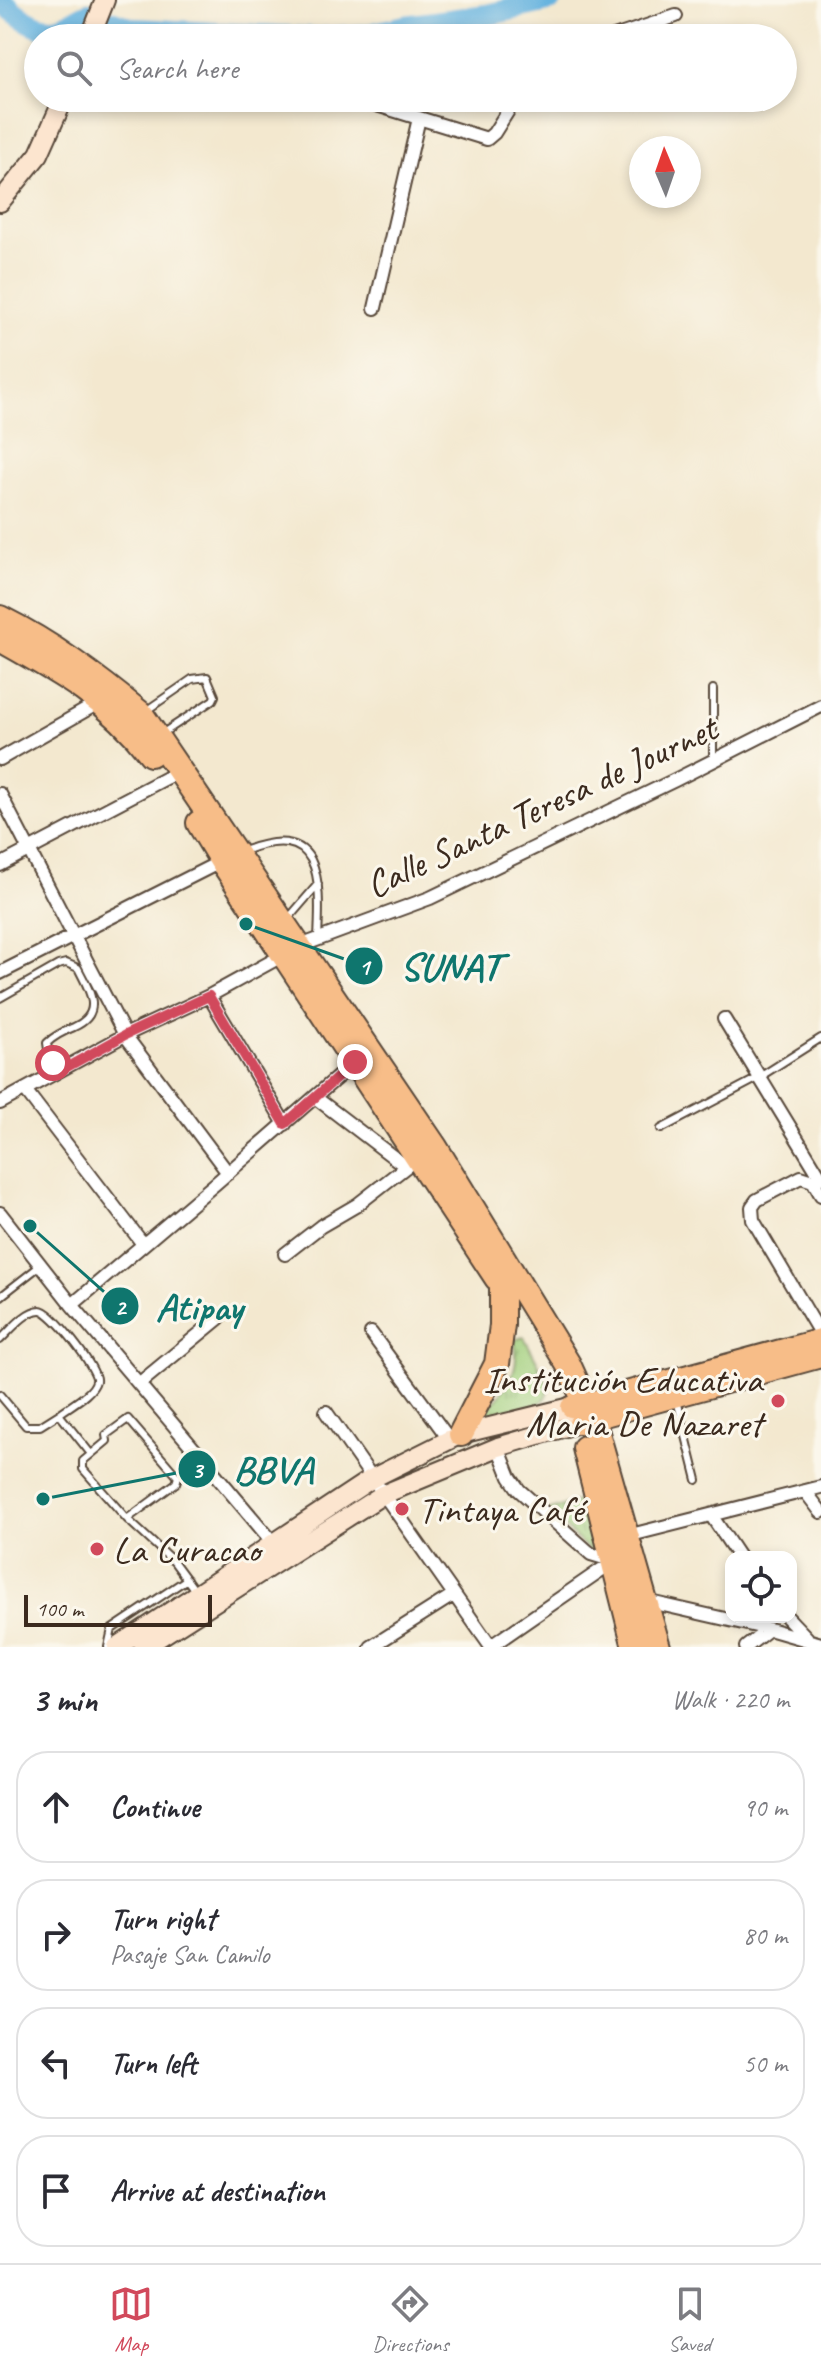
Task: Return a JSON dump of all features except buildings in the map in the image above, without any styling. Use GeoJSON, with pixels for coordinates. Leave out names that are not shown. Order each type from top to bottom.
{"type":"FeatureCollection","features":[{"type":"Feature","properties":{"kind":"highway"},"geometry":{"type":"LineString","coordinates":[[0,618],[42,639],[141,714],[229,857],[301,946],[419,1157],[568,1364],[635,1647]]}},
{"type":"Feature","properties":{"kind":"highway"},"geometry":{"type":"LineString","coordinates":[[0,639],[77,683],[116,712],[301,946],[355,1062],[582,1413],[627,1536],[658,1647]]}},
{"type":"Feature","properties":{"kind":"highway"},"geometry":{"type":"LineString","coordinates":[[455,1436],[497,1364],[502,1325],[502,1285]]}},
{"type":"Feature","properties":{"kind":"main road"},"geometry":{"type":"LineString","coordinates":[[582,1413],[821,1337]]}},
{"type":"Feature","properties":{"kind":"main road"},"geometry":{"type":"LineString","coordinates":[[582,1413],[676,1397],[821,1357]]}},
{"type":"Feature","properties":{"kind":"street"},"geometry":{"type":"LineString","coordinates":[[96,24],[105,0]]}},
{"type":"Feature","properties":{"kind":"street"},"geometry":{"type":"LineString","coordinates":[[652,24],[676,16]]}},
{"type":"Feature","properties":{"kind":"street"},"geometry":{"type":"LineString","coordinates":[[0,202],[39,154],[60,112]]}},
{"type":"Feature","properties":{"kind":"street"},"geometry":{"type":"LineString","coordinates":[[400,112],[487,139],[507,112]]}},
{"type":"Feature","properties":{"kind":"street"},"geometry":{"type":"LineString","coordinates":[[375,308],[419,118]]}},
{"type":"Feature","properties":{"kind":"street"},"geometry":{"type":"LineString","coordinates":[[0,759],[100,702]]}},
{"type":"Feature","properties":{"kind":"street","name":"Calle Santa Teresa de Journet"},"geometry":{"type":"LineString","coordinates":[[0,1103],[125,1035],[209,996],[301,946],[430,898],[821,706]]}},
{"type":"Feature","properties":{"kind":"street"},"geometry":{"type":"LineString","coordinates":[[0,865],[168,777]]}},
{"type":"Feature","properties":{"kind":"street"},"geometry":{"type":"LineString","coordinates":[[0,794],[125,1035],[228,1173]]}},
{"type":"Feature","properties":{"kind":"street"},"geometry":{"type":"LineString","coordinates":[[0,973],[229,857]]}},
{"type":"Feature","properties":{"kind":"street"},"geometry":{"type":"LineString","coordinates":[[209,996],[285,1124]]}},
{"type":"Feature","properties":{"kind":"street"},"geometry":{"type":"LineString","coordinates":[[724,1019],[821,1178]]}},
{"type":"Feature","properties":{"kind":"street"},"geometry":{"type":"LineString","coordinates":[[72,1305],[355,1062]]}},
{"type":"Feature","properties":{"kind":"street"},"geometry":{"type":"LineString","coordinates":[[25,1090],[143,1244]]}},
{"type":"Feature","properties":{"kind":"street"},"geometry":{"type":"LineString","coordinates":[[285,1254],[321,1226],[357,1205],[419,1157],[316,1098]]}},
{"type":"Feature","properties":{"kind":"street"},"geometry":{"type":"LineString","coordinates":[[821,1195],[807,1177],[795,1178],[757,1200],[752,1214],[821,1337]]}},
{"type":"Feature","properties":{"kind":"street"},"geometry":{"type":"LineString","coordinates":[[0,1213],[72,1305],[279,1549]]}},
{"type":"Feature","properties":{"kind":"street"},"geometry":{"type":"LineString","coordinates":[[140,1383],[219,1318]]}},
{"type":"Feature","properties":{"kind":"street"},"geometry":{"type":"LineString","coordinates":[[371,1333],[455,1436]]}},
{"type":"Feature","properties":{"kind":"street"},"geometry":{"type":"LineString","coordinates":[[326,1412],[491,1647],[614,1561]]}},
{"type":"Feature","properties":{"kind":"street"},"geometry":{"type":"LineString","coordinates":[[144,1647],[371,1479],[455,1436],[582,1413]]}},
{"type":"Feature","properties":{"kind":"street"},"geometry":{"type":"LineString","coordinates":[[117,1647],[193,1587],[279,1549],[382,1495],[582,1413]]}},
{"type":"Feature","properties":{"kind":"street"},"geometry":{"type":"LineString","coordinates":[[498,1447],[519,1490],[591,1554],[614,1561]]}},
{"type":"Feature","properties":{"kind":"street"},"geometry":{"type":"LineString","coordinates":[[627,1536],[821,1487]]}},
{"type":"Feature","properties":{"kind":"street"},"geometry":{"type":"LineString","coordinates":[[805,1491],[821,1512]]}},
{"type":"Feature","properties":{"kind":"street"},"geometry":{"type":"LineString","coordinates":[[711,1515],[735,1551]]}},
{"type":"Feature","properties":{"kind":"street"},"geometry":{"type":"LineString","coordinates":[[371,1647],[453,1595]]}},
{"type":"Feature","properties":{"kind":"street"},"geometry":{"type":"LineString","coordinates":[[646,1601],[821,1644]]}},
{"type":"Feature","properties":{"kind":"street"},"geometry":{"type":"LineString","coordinates":[[792,1623],[807,1639]]}},
{"type":"Feature","properties":{"kind":"street"},"geometry":{"type":"LineString","coordinates":[[746,1647],[769,1629]]}},
{"type":"Feature","properties":{"kind":"lane"},"geometry":{"type":"LineString","coordinates":[[141,714],[192,679],[207,677],[215,696],[213,700],[157,737]]}},
{"type":"Feature","properties":{"kind":"lane"},"geometry":{"type":"LineString","coordinates":[[713,689],[713,761]]}},
{"type":"Feature","properties":{"kind":"lane"},"geometry":{"type":"LineString","coordinates":[[229,857],[264,842],[297,845],[314,867],[318,884],[301,946]]}},
{"type":"Feature","properties":{"kind":"lane"},"geometry":{"type":"LineString","coordinates":[[284,922],[318,884]]}},
{"type":"Feature","properties":{"kind":"lane"},"geometry":{"type":"LineString","coordinates":[[0,998],[58,965],[66,963],[78,968],[93,999],[83,1023],[47,1043],[49,1056],[60,1071]]}},
{"type":"Feature","properties":{"kind":"lane"},"geometry":{"type":"LineString","coordinates":[[661,1129],[758,1078],[821,1038]]}},
{"type":"Feature","properties":{"kind":"lane"},"geometry":{"type":"LineString","coordinates":[[0,1297],[41,1265]]}},
{"type":"Feature","properties":{"kind":"lane"},"geometry":{"type":"LineString","coordinates":[[0,1340],[28,1315],[45,1310],[97,1374],[93,1388],[40,1426],[26,1426],[0,1395]]}},
{"type":"Feature","properties":{"kind":"lane"},"geometry":{"type":"LineString","coordinates":[[676,1397],[697,1480]]}},
{"type":"Feature","properties":{"kind":"lane"},"geometry":{"type":"LineString","coordinates":[[59,1414],[91,1454]]}},
{"type":"Feature","properties":{"kind":"lane"},"geometry":{"type":"LineString","coordinates":[[108,1647],[112,1629],[193,1587],[174,1562],[127,1519],[83,1469],[83,1461],[107,1441],[106,1435],[128,1419],[176,1473],[176,1483],[127,1519]]}},
{"type":"Feature","properties":{"kind":"green space"},"geometry":{"type":"Polygon","coordinates":[[[524,1337],[544,1374],[547,1395],[542,1402],[531,1407],[490,1420],[483,1414],[509,1381],[516,1362],[514,1340],[524,1337]]]}},
{"type":"Feature","properties":{"kind":"green space"},"geometry":{"type":"Polygon","coordinates":[[[583,1499],[597,1551],[592,1553],[547,1511],[583,1499]]]}},
{"type":"Feature","properties":{"kind":"waterway"},"geometry":{"type":"LineString","coordinates":[[0,0],[33,24]]}},
{"type":"Feature","properties":{"kind":"waterway"},"geometry":{"type":"LineString","coordinates":[[420,24],[487,15],[552,0]]}},
{"type":"Feature","properties":{"kind":"waterway"},"geometry":{"type":"LineString","coordinates":[[67,24],[89,13],[119,24]]}},
{"type":"Feature","properties":{"kind":"place","name":"SUNAT"},"geometry":{"type":"Point","coordinates":[246,924]}},
{"type":"Feature","properties":{"kind":"place","name":"Atipay"},"geometry":{"type":"Point","coordinates":[30,1226]}},
{"type":"Feature","properties":{"kind":"place","name":"Institución Educativa Maria De Nazaret"},"geometry":{"type":"Point","coordinates":[778,1401]}},
{"type":"Feature","properties":{"kind":"place","name":"BBVA"},"geometry":{"type":"Point","coordinates":[43,1499]}},
{"type":"Feature","properties":{"kind":"place","name":"Tintaya Café"},"geometry":{"type":"Point","coordinates":[402,1509]}},
{"type":"Feature","properties":{"kind":"place","name":"La Curacao"},"geometry":{"type":"Point","coordinates":[97,1549]}},
{"type":"Feature","properties":{"kind":"route"},"geometry":{"type":"LineString","coordinates":[[53,1063],[60,1071],[125,1035],[209,996],[285,1124],[355,1062]]}}]}
